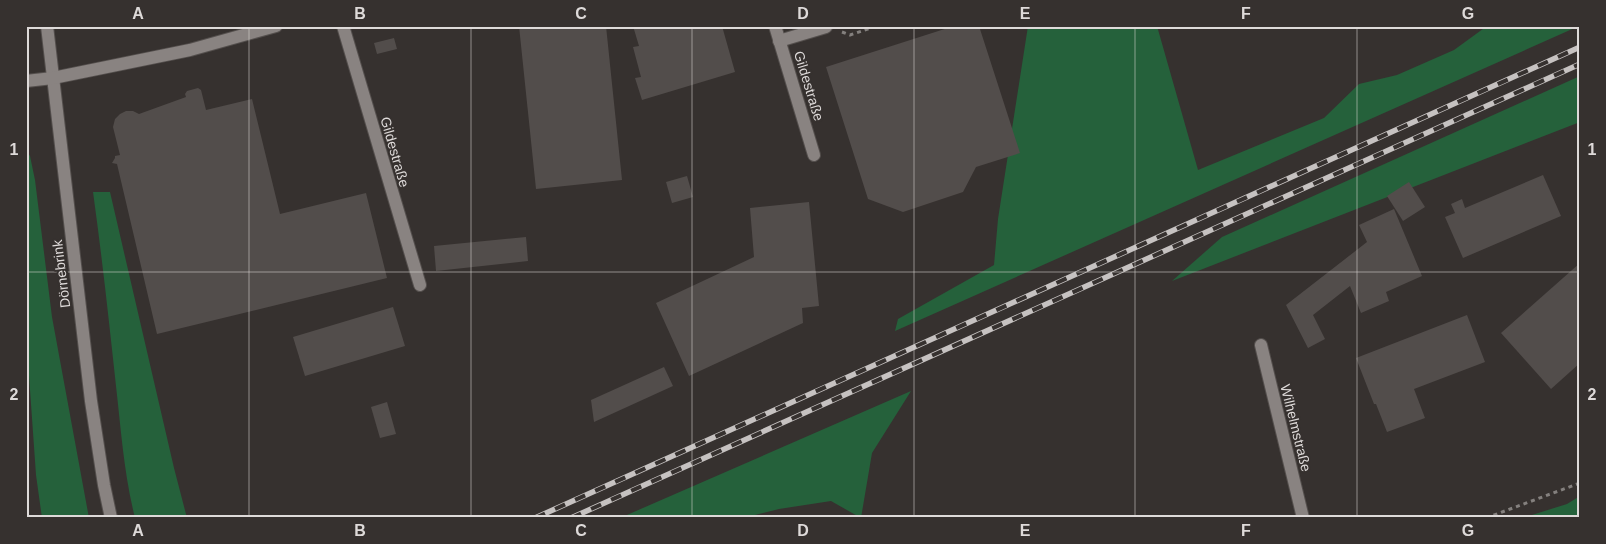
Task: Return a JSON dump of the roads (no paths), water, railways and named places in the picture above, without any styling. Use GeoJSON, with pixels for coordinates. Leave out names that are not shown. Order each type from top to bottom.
{"type":"FeatureCollection","features":[{"type":"Feature","properties":{"kind":"street","name":"Dörnebrink"},"geometry":{"type":"LineString","coordinates":[[47,26],[91,401],[110,518]]}},
{"type":"Feature","properties":{"kind":"street"},"geometry":{"type":"LineString","coordinates":[[26,81],[54,78],[190,50],[276,26]]}},
{"type":"Feature","properties":{"kind":"street","name":"Gildestraße"},"geometry":{"type":"LineString","coordinates":[[343,26],[420,285]]}},
{"type":"Feature","properties":{"kind":"street","name":"Gildestraße"},"geometry":{"type":"LineString","coordinates":[[775,26],[814,155]]}},
{"type":"Feature","properties":{"kind":"street"},"geometry":{"type":"LineString","coordinates":[[779,41],[826,27]]}},
{"type":"Feature","properties":{"kind":"street","name":"Wilhelmstraße"},"geometry":{"type":"LineString","coordinates":[[1261,346],[1303,518]]}},
{"type":"Feature","properties":{"kind":"railway"},"geometry":{"type":"LineString","coordinates":[[535,518],[1580,47]]}},
{"type":"Feature","properties":{"kind":"railway"},"geometry":{"type":"LineString","coordinates":[[571,518],[1580,64]]}}]}
